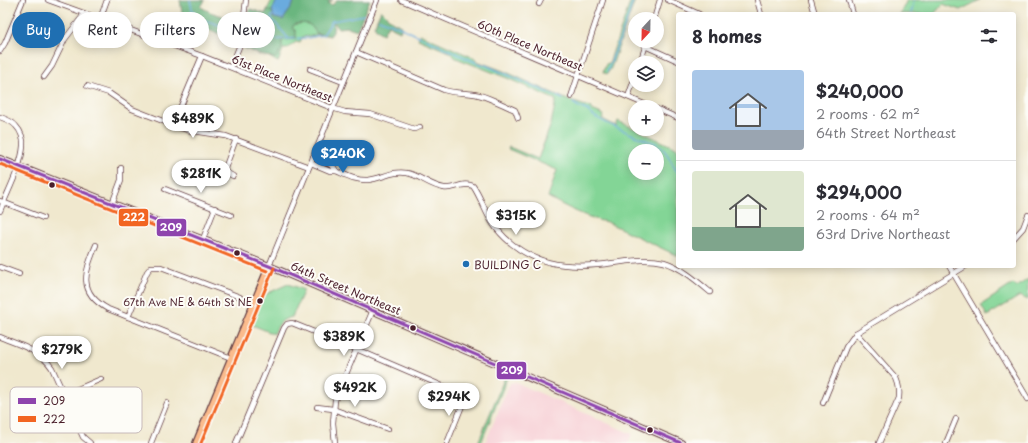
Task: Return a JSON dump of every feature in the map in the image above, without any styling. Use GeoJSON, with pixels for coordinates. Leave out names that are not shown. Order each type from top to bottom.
{"type":"FeatureCollection","features":[{"type":"Feature","properties":{"kind":"main road","name":"64th Street Northeast"},"geometry":{"type":"LineString","coordinates":[[0,159],[269,266],[669,440],[681,443]]}},
{"type":"Feature","properties":{"kind":"main road"},"geometry":{"type":"LineString","coordinates":[[196,443],[269,266]]}},
{"type":"Feature","properties":{"kind":"street"},"geometry":{"type":"LineString","coordinates":[[0,51],[5,43],[23,0]]}},
{"type":"Feature","properties":{"kind":"street","name":"61st Place Northeast"},"geometry":{"type":"LineString","coordinates":[[48,0],[81,12]]}},
{"type":"Feature","properties":{"kind":"street"},"geometry":{"type":"LineString","coordinates":[[103,12],[107,0]]}},
{"type":"Feature","properties":{"kind":"street"},"geometry":{"type":"LineString","coordinates":[[231,67],[241,42],[246,0]]}},
{"type":"Feature","properties":{"kind":"street"},"geometry":{"type":"LineString","coordinates":[[269,266],[377,0]]}},
{"type":"Feature","properties":{"kind":"street","name":"60th Place Northeast"},"geometry":{"type":"LineString","coordinates":[[401,0],[635,100]]}},
{"type":"Feature","properties":{"kind":"street"},"geometry":{"type":"LineString","coordinates":[[414,5],[416,0]]}},
{"type":"Feature","properties":{"kind":"street"},"geometry":{"type":"LineString","coordinates":[[572,97],[603,0]]}},
{"type":"Feature","properties":{"kind":"street"},"geometry":{"type":"LineString","coordinates":[[656,12],[660,0]]}},
{"type":"Feature","properties":{"kind":"street"},"geometry":{"type":"LineString","coordinates":[[668,0],[695,12]]}},
{"type":"Feature","properties":{"kind":"street"},"geometry":{"type":"LineString","coordinates":[[757,0],[760,12]]}},
{"type":"Feature","properties":{"kind":"street"},"geometry":{"type":"LineString","coordinates":[[811,0],[814,12]]}},
{"type":"Feature","properties":{"kind":"street"},"geometry":{"type":"LineString","coordinates":[[849,0],[852,12]]}},
{"type":"Feature","properties":{"kind":"street"},"geometry":{"type":"LineString","coordinates":[[44,77],[52,66],[61,45],[73,29]]}},
{"type":"Feature","properties":{"kind":"street","name":"61st Place Northeast"},"geometry":{"type":"LineString","coordinates":[[132,31],[231,67],[332,108],[345,112],[370,114],[414,129],[420,127]]}},
{"type":"Feature","properties":{"kind":"street"},"geometry":{"type":"LineString","coordinates":[[649,48],[676,60]]}},
{"type":"Feature","properties":{"kind":"street"},"geometry":{"type":"LineString","coordinates":[[356,52],[444,90],[479,94],[487,97],[515,110],[518,118]]}},
{"type":"Feature","properties":{"kind":"street"},"geometry":{"type":"LineString","coordinates":[[173,126],[202,56]]}},
{"type":"Feature","properties":{"kind":"street","name":"61st Place Northeast"},"geometry":{"type":"LineString","coordinates":[[310,69],[343,82]]}},
{"type":"Feature","properties":{"kind":"street"},"geometry":{"type":"LineString","coordinates":[[87,86],[109,93],[132,109],[173,126],[187,130],[214,133],[236,139],[310,165],[330,171],[336,170]]}},
{"type":"Feature","properties":{"kind":"street"},"geometry":{"type":"LineString","coordinates":[[628,97],[630,92]]}},
{"type":"Feature","properties":{"kind":"street"},"geometry":{"type":"LineString","coordinates":[[664,113],[676,117]]}},
{"type":"Feature","properties":{"kind":"street"},"geometry":{"type":"LineString","coordinates":[[0,117],[16,126],[23,140],[23,147],[18,166],[2,202],[0,211]]}},
{"type":"Feature","properties":{"kind":"street"},"geometry":{"type":"LineString","coordinates":[[224,171],[236,139]]}},
{"type":"Feature","properties":{"kind":"street"},"geometry":{"type":"LineString","coordinates":[[313,157],[333,166],[336,170],[360,180],[369,180],[396,172],[408,173],[445,188],[468,183],[473,186],[495,228],[515,246],[528,255],[542,261],[564,266],[580,267],[642,260],[657,261],[676,267]]}},
{"type":"Feature","properties":{"kind":"street"},"geometry":{"type":"LineString","coordinates":[[112,204],[121,180],[121,168]]}},
{"type":"Feature","properties":{"kind":"street"},"geometry":{"type":"LineString","coordinates":[[208,168],[224,171],[233,176]]}},
{"type":"Feature","properties":{"kind":"street"},"geometry":{"type":"LineString","coordinates":[[165,189],[231,215]]}},
{"type":"Feature","properties":{"kind":"street"},"geometry":{"type":"LineString","coordinates":[[2,202],[43,218]]}},
{"type":"Feature","properties":{"kind":"street"},"geometry":{"type":"LineString","coordinates":[[203,239],[215,208]]}},
{"type":"Feature","properties":{"kind":"street"},"geometry":{"type":"LineString","coordinates":[[1016,236],[1023,228],[1028,215]]}},
{"type":"Feature","properties":{"kind":"street"},"geometry":{"type":"LineString","coordinates":[[96,245],[86,272],[86,281],[89,291],[96,301],[101,305],[128,317],[230,358]]}},
{"type":"Feature","properties":{"kind":"street"},"geometry":{"type":"LineString","coordinates":[[0,267],[19,274]]}},
{"type":"Feature","properties":{"kind":"street"},"geometry":{"type":"LineString","coordinates":[[128,317],[146,272],[151,267],[161,267],[240,297]]}},
{"type":"Feature","properties":{"kind":"street"},"geometry":{"type":"LineString","coordinates":[[677,268],[710,292]]}},
{"type":"Feature","properties":{"kind":"street"},"geometry":{"type":"LineString","coordinates":[[951,268],[1028,399]]}},
{"type":"Feature","properties":{"kind":"street"},"geometry":{"type":"LineString","coordinates":[[823,403],[846,347],[856,333],[962,268]]}},
{"type":"Feature","properties":{"kind":"street"},"geometry":{"type":"LineString","coordinates":[[336,443],[333,409],[335,400],[373,310]]}},
{"type":"Feature","properties":{"kind":"street"},"geometry":{"type":"LineString","coordinates":[[236,443],[284,328],[287,324],[292,323],[466,396],[447,443]]}},
{"type":"Feature","properties":{"kind":"street"},"geometry":{"type":"LineString","coordinates":[[856,333],[896,378],[899,385],[899,398],[879,443]]}},
{"type":"Feature","properties":{"kind":"street"},"geometry":{"type":"LineString","coordinates":[[0,337],[28,348],[48,362],[60,387]]}},
{"type":"Feature","properties":{"kind":"street"},"geometry":{"type":"LineString","coordinates":[[82,387],[101,379]]}},
{"type":"Feature","properties":{"kind":"street"},"geometry":{"type":"LineString","coordinates":[[151,443],[167,403]]}},
{"type":"Feature","properties":{"kind":"street"},"geometry":{"type":"LineString","coordinates":[[317,407],[333,409],[388,430]]}},
{"type":"Feature","properties":{"kind":"street"},"geometry":{"type":"LineString","coordinates":[[946,443],[956,419]]}},
{"type":"Feature","properties":{"kind":"street"},"geometry":{"type":"LineString","coordinates":[[81,433],[83,437],[90,443]]}},
{"type":"Feature","properties":{"kind":"shaded area"},"geometry":{"type":"Polygon","coordinates":[[[515,382],[632,434],[628,443],[485,443],[510,383],[515,382]]]}},
{"type":"Feature","properties":{"kind":"green space"},"geometry":{"type":"Polygon","coordinates":[[[180,0],[205,0],[201,7],[217,14],[217,33],[209,30],[209,12],[182,12],[180,0]]]}},
{"type":"Feature","properties":{"kind":"green space"},"geometry":{"type":"Polygon","coordinates":[[[272,0],[297,0],[282,40],[296,39],[292,28],[295,24],[308,24],[316,33],[321,34],[302,37],[300,43],[296,42],[287,49],[283,49],[278,62],[254,48],[275,48],[275,12],[266,12],[272,0]]]}},
{"type":"Feature","properties":{"kind":"green space"},"geometry":{"type":"Polygon","coordinates":[[[294,0],[333,0],[328,3],[332,5],[338,0],[370,0],[357,30],[348,27],[338,28],[334,22],[333,32],[330,36],[316,33],[308,24],[295,24],[292,28],[296,31],[296,39],[282,40],[282,48],[276,58],[260,55],[244,48],[275,48],[275,17],[293,5],[294,0]]]}},
{"type":"Feature","properties":{"kind":"green space"},"geometry":{"type":"Polygon","coordinates":[[[631,0],[635,0],[631,12],[628,12],[628,20],[611,68],[607,74],[603,72],[606,64],[609,63],[631,0]]]}},
{"type":"Feature","properties":{"kind":"green space"},"geometry":{"type":"Polygon","coordinates":[[[907,0],[980,0],[960,10],[943,4],[936,12],[901,12],[907,0]]]}},
{"type":"Feature","properties":{"kind":"green space"},"geometry":{"type":"Polygon","coordinates":[[[250,9],[259,12],[250,12],[250,9]]]}},
{"type":"Feature","properties":{"kind":"green space"},"geometry":{"type":"Polygon","coordinates":[[[250,9],[259,12],[250,12],[250,9]]]}},
{"type":"Feature","properties":{"kind":"green space"},"geometry":{"type":"Polygon","coordinates":[[[267,10],[272,10],[272,12],[266,12],[267,10]]]}},
{"type":"Feature","properties":{"kind":"green space"},"geometry":{"type":"Polygon","coordinates":[[[381,10],[393,22],[402,26],[400,31],[388,25],[383,34],[379,32],[374,26],[381,10]]]}},
{"type":"Feature","properties":{"kind":"green space"},"geometry":{"type":"Polygon","coordinates":[[[420,34],[472,57],[477,61],[506,72],[568,100],[592,108],[592,110],[604,115],[602,119],[616,126],[618,121],[628,126],[628,136],[650,136],[676,148],[676,255],[607,222],[585,215],[548,197],[557,170],[508,149],[509,147],[538,159],[551,124],[556,100],[507,78],[456,58],[449,52],[418,39],[420,34]]]}},
{"type":"Feature","properties":{"kind":"green space"},"geometry":{"type":"Polygon","coordinates":[[[1028,279],[1028,300],[1020,296],[987,316],[981,305],[1013,284],[1017,287],[1028,279]]]}},
{"type":"Feature","properties":{"kind":"green space"},"geometry":{"type":"Polygon","coordinates":[[[288,284],[304,290],[292,317],[285,319],[280,323],[274,334],[250,324],[264,295],[288,284]]]}},
{"type":"Feature","properties":{"kind":"green space"},"geometry":{"type":"Polygon","coordinates":[[[505,377],[507,378],[481,443],[478,443],[505,377]]]}},
{"type":"Feature","properties":{"kind":"water"},"geometry":{"type":"Polygon","coordinates":[[[277,0],[294,0],[293,5],[283,20],[275,18],[275,12],[272,12],[277,0]]]}},
{"type":"Feature","properties":{"kind":"waterway"},"geometry":{"type":"LineString","coordinates":[[190,0],[192,9],[198,18],[217,24]]}},
{"type":"Feature","properties":{"kind":"waterway"},"geometry":{"type":"LineString","coordinates":[[607,72],[633,0]]}},
{"type":"Feature","properties":{"kind":"waterway"},"geometry":{"type":"LineString","coordinates":[[911,12],[914,0]]}},
{"type":"Feature","properties":{"kind":"waterway"},"geometry":{"type":"LineString","coordinates":[[275,40],[307,38],[323,35],[332,21],[364,15]]}},
{"type":"Feature","properties":{"kind":"waterway"},"geometry":{"type":"LineString","coordinates":[[379,19],[477,63],[485,65],[563,99]]}},
{"type":"Feature","properties":{"kind":"waterway"},"geometry":{"type":"LineString","coordinates":[[275,23],[288,38]]}},
{"type":"Feature","properties":{"kind":"waterway"},"geometry":{"type":"LineString","coordinates":[[573,103],[589,111]]}},
{"type":"Feature","properties":{"kind":"waterway"},"geometry":{"type":"LineString","coordinates":[[588,111],[606,123],[648,141],[654,142],[667,154],[676,170]]}},
{"type":"Feature","properties":{"kind":"transit line","name":"209"},"geometry":{"type":"LineString","coordinates":[[0,159],[269,266],[681,443]]}},
{"type":"Feature","properties":{"kind":"transit line","name":"222"},"geometry":{"type":"LineString","coordinates":[[0,164],[267,271]]}},
{"type":"Feature","properties":{"kind":"transit line","name":"222"},"geometry":{"type":"LineString","coordinates":[[201,443],[274,268]]}},
{"type":"Feature","properties":{"kind":"place","name":"BUILDING C"},"geometry":{"type":"Point","coordinates":[466,264]}},
{"type":"Feature","properties":{"kind":"place","name":"67th Ave NE & 64th St NE"},"geometry":{"type":"Point","coordinates":[260,301]}}]}
